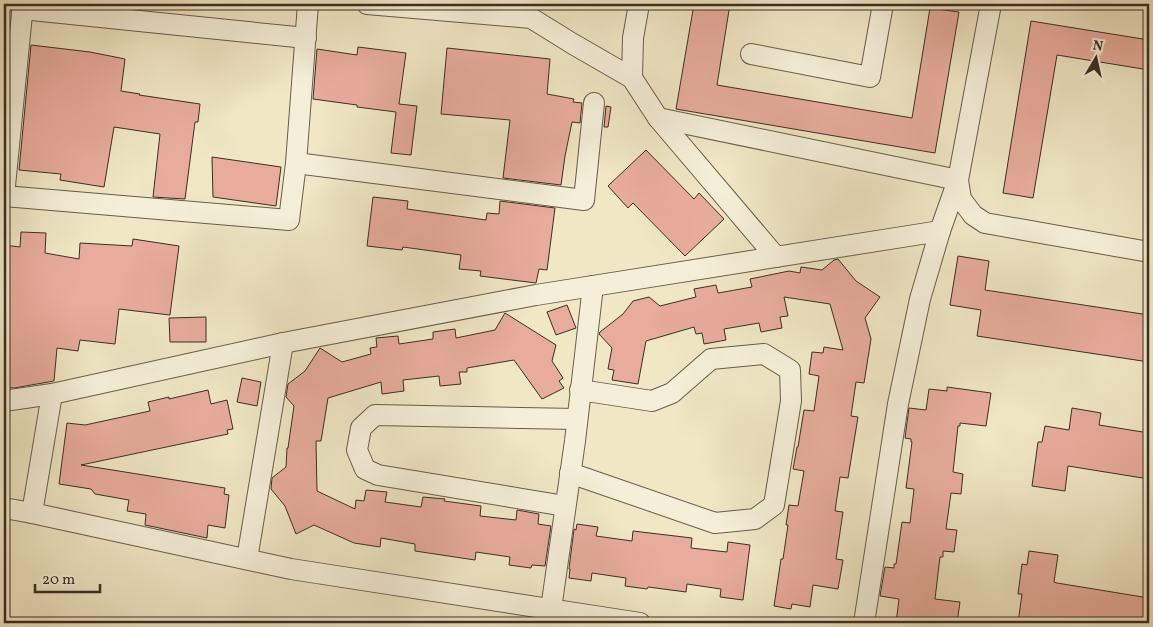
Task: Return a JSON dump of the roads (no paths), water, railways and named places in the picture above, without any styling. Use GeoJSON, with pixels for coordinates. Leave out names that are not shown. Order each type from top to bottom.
{"type":"FeatureCollection","features":[{"type":"Feature","properties":{"kind":"street"},"geometry":{"type":"LineString","coordinates":[[306,38],[23,6],[4,196],[290,220],[296,163],[306,38],[308,4]]}},
{"type":"Feature","properties":{"kind":"street"},"geometry":{"type":"LineString","coordinates":[[367,4],[531,18],[632,78],[658,118],[776,257]]}},
{"type":"Feature","properties":{"kind":"street"},"geometry":{"type":"LineString","coordinates":[[632,78],[633,38],[639,4]]}},
{"type":"Feature","properties":{"kind":"street"},"geometry":{"type":"LineString","coordinates":[[751,54],[870,77],[882,4]]}},
{"type":"Feature","properties":{"kind":"street"},"geometry":{"type":"LineString","coordinates":[[864,623],[898,404],[920,299],[940,231],[958,180],[991,4]]}},
{"type":"Feature","properties":{"kind":"street"},"geometry":{"type":"LineString","coordinates":[[296,163],[584,200],[594,103]]}},
{"type":"Feature","properties":{"kind":"street"},"geometry":{"type":"LineString","coordinates":[[658,118],[958,180]]}},
{"type":"Feature","properties":{"kind":"street"},"geometry":{"type":"LineString","coordinates":[[958,180],[960,199],[973,215],[985,223],[1149,252]]}},
{"type":"Feature","properties":{"kind":"street"},"geometry":{"type":"LineString","coordinates":[[4,401],[52,394],[284,343],[526,296],[940,231]]}},
{"type":"Feature","properties":{"kind":"street"},"geometry":{"type":"LineString","coordinates":[[551,609],[577,420],[592,286]]}},
{"type":"Feature","properties":{"kind":"street"},"geometry":{"type":"LineString","coordinates":[[247,559],[284,343]]}},
{"type":"Feature","properties":{"kind":"street"},"geometry":{"type":"LineString","coordinates":[[570,473],[715,523],[755,519],[774,504],[791,401],[790,370],[764,354],[711,359],[672,393],[652,401],[580,390]]}},
{"type":"Feature","properties":{"kind":"street"},"geometry":{"type":"LineString","coordinates":[[32,513],[52,394]]}},
{"type":"Feature","properties":{"kind":"street"},"geometry":{"type":"LineString","coordinates":[[565,506],[378,475],[365,469],[357,450],[361,428],[374,415],[577,420]]}},
{"type":"Feature","properties":{"kind":"street"},"geometry":{"type":"LineString","coordinates":[[4,508],[291,569],[640,623]]}}]}
